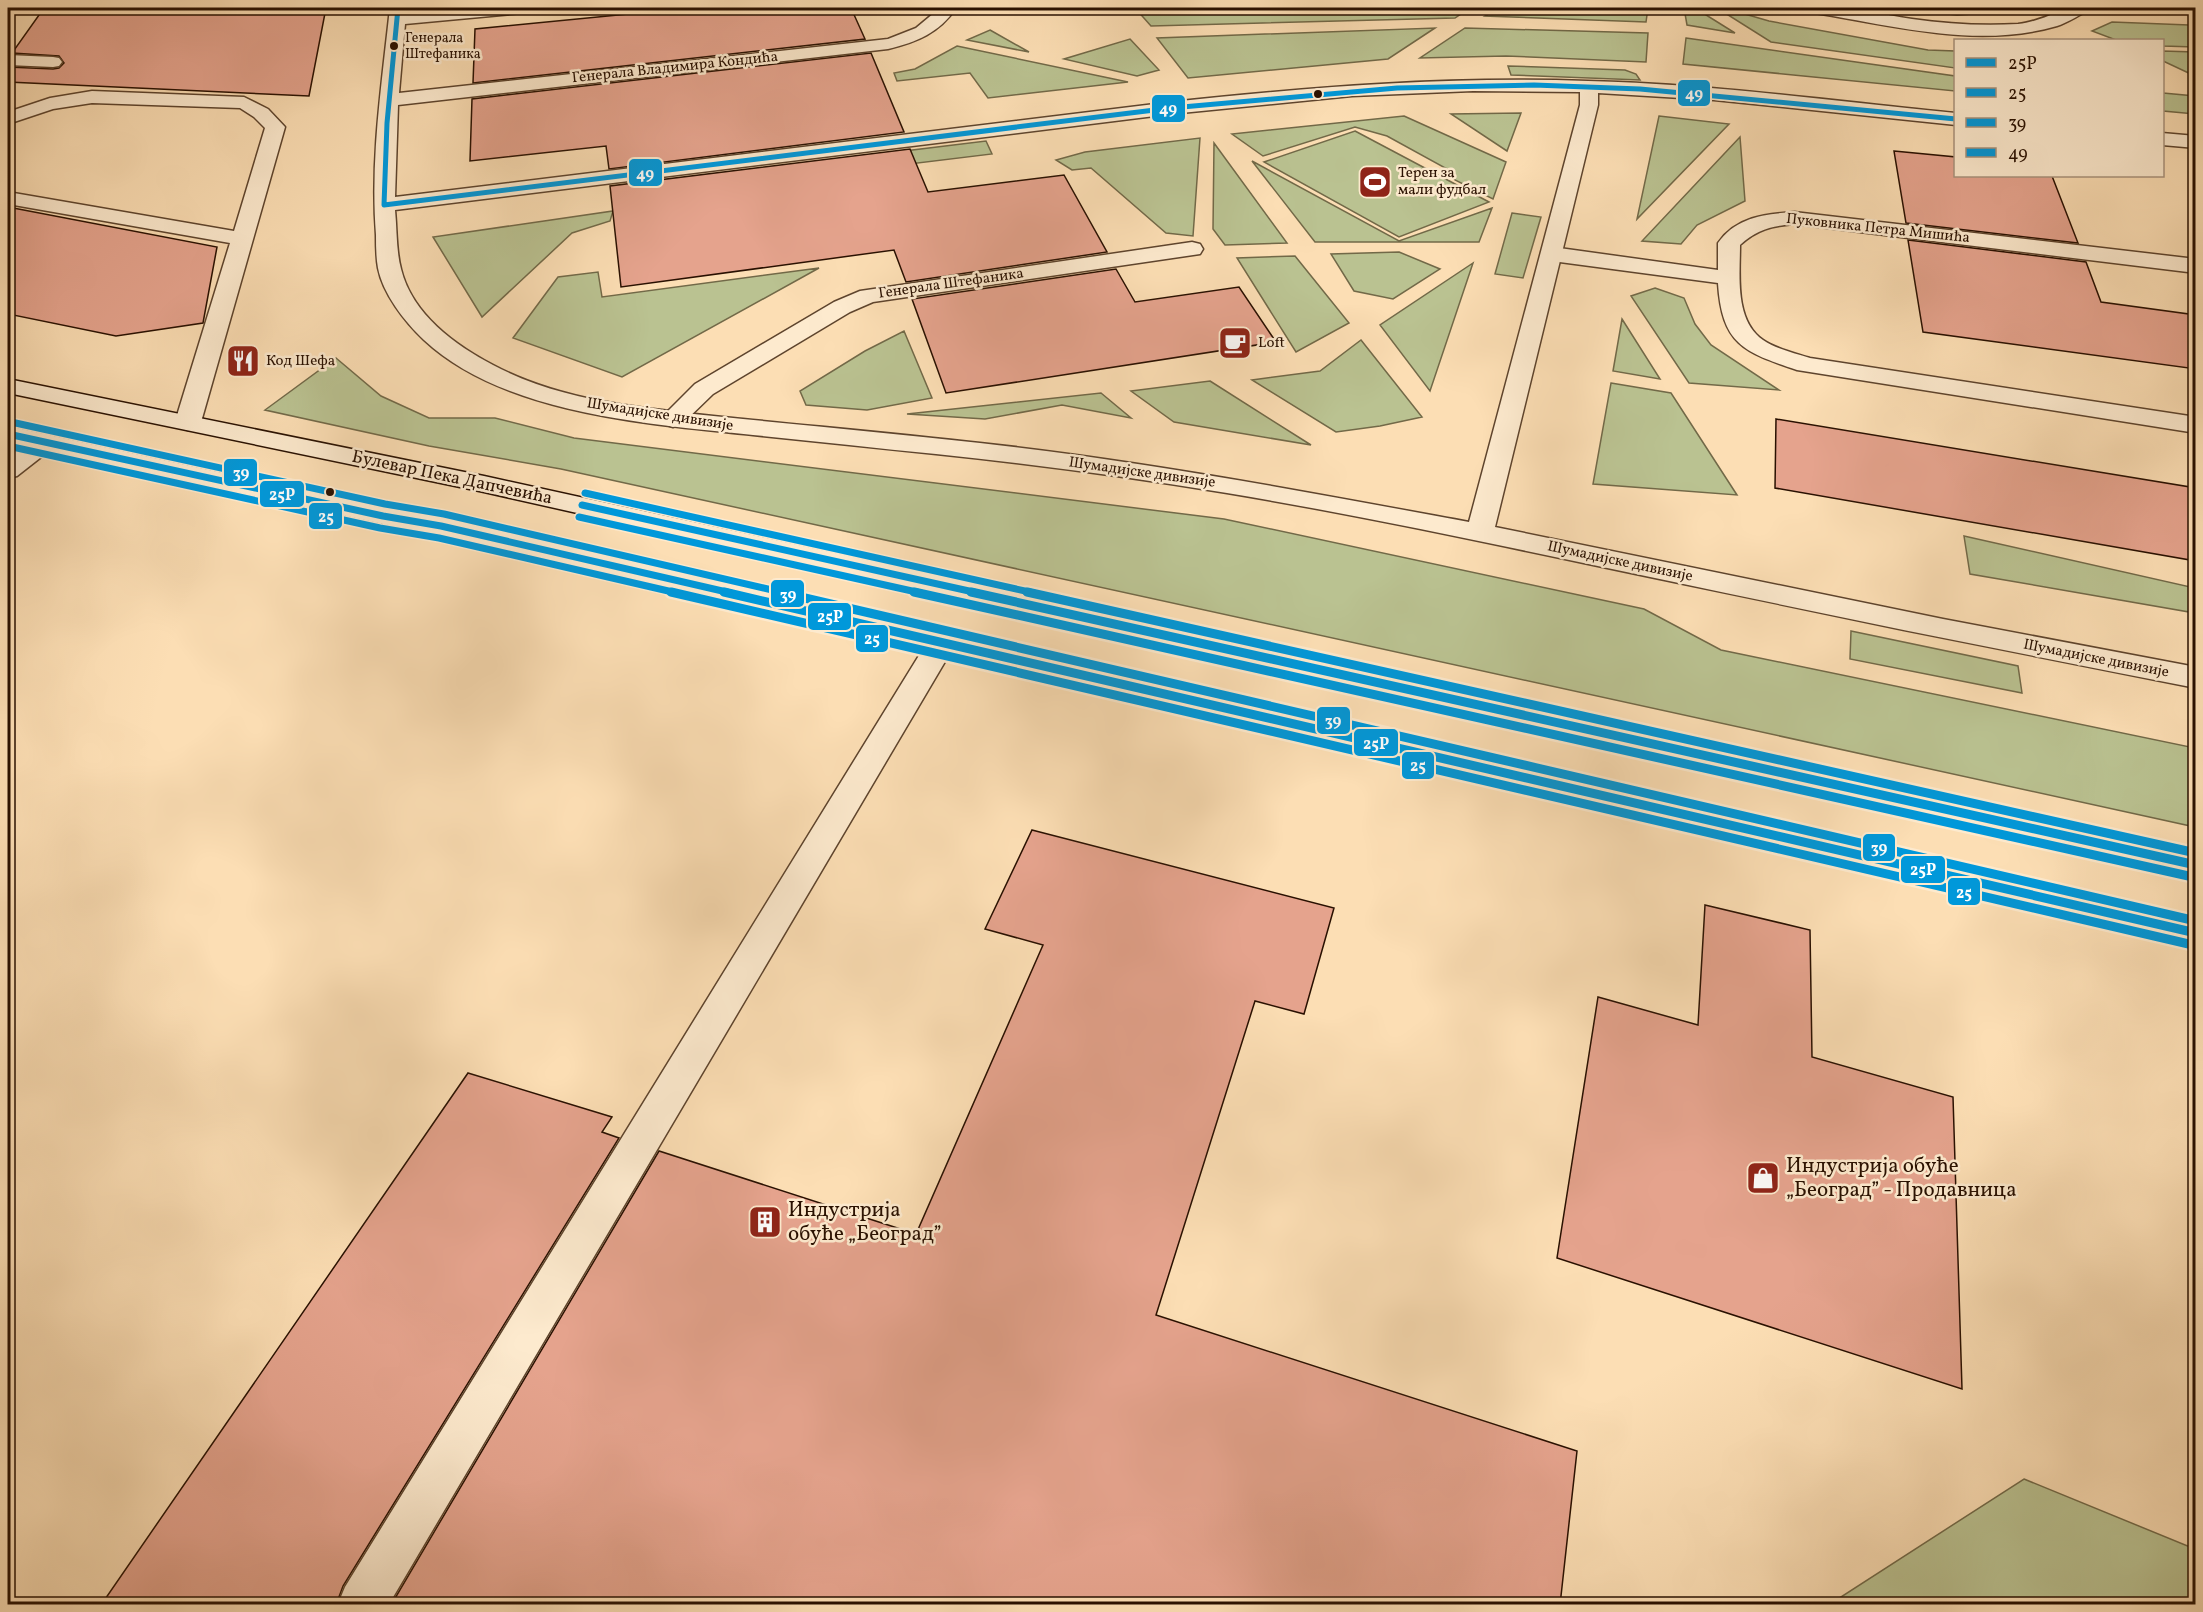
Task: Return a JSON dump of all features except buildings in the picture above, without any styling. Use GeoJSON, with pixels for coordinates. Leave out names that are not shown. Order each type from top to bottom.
{"type":"FeatureCollection","features":[{"type":"Feature","properties":{"kind":"street"},"geometry":{"type":"LineString","coordinates":[[398,14],[522,8]]}},
{"type":"Feature","properties":{"kind":"street","name":"Генерала Владимира Кондића"},"geometry":{"type":"LineString","coordinates":[[389,100],[888,44],[923,33],[938,21],[948,8]]}},
{"type":"Feature","properties":{"kind":"street"},"geometry":{"type":"LineString","coordinates":[[1815,8],[1925,26],[1982,30],[2043,25],[2066,17],[2080,8]]}},
{"type":"Feature","properties":{"kind":"street","name":"Шумадијске дивизије"},"geometry":{"type":"LineString","coordinates":[[398,14],[389,100],[384,205],[389,268],[396,288],[416,318],[444,345],[484,370],[512,383],[556,397],[605,408],[673,419],[982,451],[1226,485],[1480,533],[1920,624],[2196,678]]}},
{"type":"Feature","properties":{"kind":"street"},"geometry":{"type":"LineString","coordinates":[[8,60],[53,62]]}},
{"type":"Feature","properties":{"kind":"street"},"geometry":{"type":"LineString","coordinates":[[1480,533],[1589,105],[1589,86]]}},
{"type":"Feature","properties":{"kind":"street"},"geometry":{"type":"LineString","coordinates":[[384,205],[1206,105],[1420,88],[1589,86],[1695,93],[1954,119]]}},
{"type":"Feature","properties":{"kind":"street"},"geometry":{"type":"LineString","coordinates":[[8,118],[50,104],[92,97],[244,103],[261,112],[275,127],[188,422]]}},
{"type":"Feature","properties":{"kind":"street"},"geometry":{"type":"LineString","coordinates":[[2164,139],[2196,142]]}},
{"type":"Feature","properties":{"kind":"street"},"geometry":{"type":"LineString","coordinates":[[8,198],[242,239]]}},
{"type":"Feature","properties":{"kind":"street","name":"Пуковника Петра Мишића"},"geometry":{"type":"LineString","coordinates":[[2196,266],[1794,218],[1745,226],[1730,243],[1732,314],[1738,329],[1754,344],[1806,365],[2196,425]]}},
{"type":"Feature","properties":{"kind":"street","name":"Генерала Штефаника"},"geometry":{"type":"LineString","coordinates":[[673,419],[704,389],[842,307],[868,296],[1192,249]]}},
{"type":"Feature","properties":{"kind":"street"},"geometry":{"type":"LineString","coordinates":[[1552,254],[1730,278]]}},
{"type":"Feature","properties":{"kind":"street","name":"Булевар Пека Дапчевића"},"geometry":{"type":"LineString","coordinates":[[8,386],[484,484],[2196,866]]}},
{"type":"Feature","properties":{"kind":"street"},"geometry":{"type":"LineString","coordinates":[[8,434],[383,516],[441,526],[941,644],[2196,933]]}},
{"type":"Feature","properties":{"kind":"street"},"geometry":{"type":"LineString","coordinates":[[8,470],[45,442]]}},
{"type":"Feature","properties":{"kind":"street"},"geometry":{"type":"LineString","coordinates":[[383,516],[428,474]]}},
{"type":"Feature","properties":{"kind":"street"},"geometry":{"type":"LineString","coordinates":[[362,1605],[941,644]]}},
{"type":"Feature","properties":{"kind":"green space"},"geometry":{"type":"Polygon","coordinates":[[[1135,8],[1470,8],[1455,18],[1151,26],[1135,8]]]}},
{"type":"Feature","properties":{"kind":"green space"},"geometry":{"type":"Polygon","coordinates":[[[1498,8],[1648,8],[1646,22],[1485,16],[1498,8]]]}},
{"type":"Feature","properties":{"kind":"green space"},"geometry":{"type":"Polygon","coordinates":[[[1684,8],[1695,8],[1735,33],[1687,25],[1684,8]]]}},
{"type":"Feature","properties":{"kind":"green space"},"geometry":{"type":"Polygon","coordinates":[[[1717,8],[1769,21],[1928,50],[1954,51],[1954,68],[1771,42],[1717,8]]]}},
{"type":"Feature","properties":{"kind":"green space"},"geometry":{"type":"Polygon","coordinates":[[[1890,8],[2025,8],[2020,11],[1957,15],[1890,8]]]}},
{"type":"Feature","properties":{"kind":"green space"},"geometry":{"type":"Polygon","coordinates":[[[2112,22],[2189,25],[2195,31],[2195,47],[2164,46],[2164,39],[2113,39],[2092,31],[2112,22]]]}},
{"type":"Feature","properties":{"kind":"green space"},"geometry":{"type":"Polygon","coordinates":[[[1435,28],[1388,59],[1188,78],[1157,38],[1435,28]]]}},
{"type":"Feature","properties":{"kind":"green space"},"geometry":{"type":"Polygon","coordinates":[[[1465,28],[1648,33],[1646,62],[1506,56],[1420,58],[1465,28]]]}},
{"type":"Feature","properties":{"kind":"green space"},"geometry":{"type":"Polygon","coordinates":[[[990,30],[1029,52],[967,40],[990,30]]]}},
{"type":"Feature","properties":{"kind":"green space"},"geometry":{"type":"Polygon","coordinates":[[[1686,38],[1954,76],[1954,91],[1683,64],[1686,38]]]}},
{"type":"Feature","properties":{"kind":"green space"},"geometry":{"type":"Polygon","coordinates":[[[1130,39],[1159,70],[1137,76],[1064,59],[1130,39]]]}},
{"type":"Feature","properties":{"kind":"green space"},"geometry":{"type":"Polygon","coordinates":[[[957,46],[1128,82],[988,98],[970,73],[897,81],[894,73],[915,69],[957,46]]]}},
{"type":"Feature","properties":{"kind":"green space"},"geometry":{"type":"Polygon","coordinates":[[[2164,51],[2195,52],[2195,76],[2164,61],[2164,51]]]}},
{"type":"Feature","properties":{"kind":"green space"},"geometry":{"type":"Polygon","coordinates":[[[1508,66],[1625,70],[1636,74],[1640,80],[1511,75],[1508,66]]]}},
{"type":"Feature","properties":{"kind":"green space"},"geometry":{"type":"Polygon","coordinates":[[[2164,93],[2195,96],[2195,114],[2164,111],[2164,93]]]}},
{"type":"Feature","properties":{"kind":"green space"},"geometry":{"type":"Polygon","coordinates":[[[1521,113],[1507,151],[1451,114],[1521,113]]]}},
{"type":"Feature","properties":{"kind":"green space"},"geometry":{"type":"Polygon","coordinates":[[[1404,116],[1506,162],[1493,199],[1455,180],[1449,170],[1387,136],[1355,127],[1263,156],[1232,134],[1404,116]]]}},
{"type":"Feature","properties":{"kind":"green space"},"geometry":{"type":"Polygon","coordinates":[[[1659,116],[1729,124],[1637,219],[1659,116]]]}},
{"type":"Feature","properties":{"kind":"green space","name":"Терен за мали фудбал"},"geometry":{"type":"Polygon","coordinates":[[[1355,131],[1489,202],[1399,237],[1264,162],[1355,131]]]}},
{"type":"Feature","properties":{"kind":"green space"},"geometry":{"type":"Polygon","coordinates":[[[1740,137],[1745,201],[1697,225],[1681,244],[1642,241],[1740,137]]]}},
{"type":"Feature","properties":{"kind":"green space"},"geometry":{"type":"Polygon","coordinates":[[[1200,138],[1193,236],[1166,233],[1091,168],[1072,170],[1056,160],[1085,152],[1200,138]]]}},
{"type":"Feature","properties":{"kind":"green space"},"geometry":{"type":"Polygon","coordinates":[[[986,141],[992,154],[885,167],[880,154],[986,141]]]}},
{"type":"Feature","properties":{"kind":"green space"},"geometry":{"type":"Polygon","coordinates":[[[1214,143],[1287,243],[1225,245],[1213,229],[1214,143]]]}},
{"type":"Feature","properties":{"kind":"green space"},"geometry":{"type":"Polygon","coordinates":[[[1252,161],[1399,241],[1492,208],[1479,242],[1315,242],[1252,161]]]}},
{"type":"Feature","properties":{"kind":"green space"},"geometry":{"type":"Polygon","coordinates":[[[613,211],[610,221],[572,233],[482,317],[433,237],[613,211]]]}},
{"type":"Feature","properties":{"kind":"green space"},"geometry":{"type":"Polygon","coordinates":[[[1512,213],[1541,217],[1523,278],[1495,274],[1512,213]]]}},
{"type":"Feature","properties":{"kind":"green space"},"geometry":{"type":"Polygon","coordinates":[[[1399,252],[1440,269],[1393,299],[1354,291],[1331,254],[1399,252]]]}},
{"type":"Feature","properties":{"kind":"green space"},"geometry":{"type":"Polygon","coordinates":[[[1295,256],[1349,323],[1296,352],[1237,258],[1295,256]]]}},
{"type":"Feature","properties":{"kind":"green space"},"geometry":{"type":"Polygon","coordinates":[[[1473,263],[1430,391],[1380,325],[1473,263]]]}},
{"type":"Feature","properties":{"kind":"green space"},"geometry":{"type":"Polygon","coordinates":[[[819,268],[622,377],[513,338],[558,277],[598,272],[602,297],[819,268]]]}},
{"type":"Feature","properties":{"kind":"green space"},"geometry":{"type":"Polygon","coordinates":[[[1655,288],[1684,298],[1695,324],[1711,345],[1779,390],[1689,383],[1631,296],[1655,288]]]}},
{"type":"Feature","properties":{"kind":"green space"},"geometry":{"type":"Polygon","coordinates":[[[1622,319],[1660,379],[1613,371],[1622,319]]]}},
{"type":"Feature","properties":{"kind":"green space"},"geometry":{"type":"Polygon","coordinates":[[[904,331],[932,398],[867,410],[806,405],[800,391],[865,351],[904,331]]]}},
{"type":"Feature","properties":{"kind":"green space"},"geometry":{"type":"Polygon","coordinates":[[[1361,340],[1422,417],[1336,432],[1252,380],[1320,371],[1361,340]]]}},
{"type":"Feature","properties":{"kind":"green space"},"geometry":{"type":"Polygon","coordinates":[[[336,358],[381,396],[429,418],[495,418],[574,438],[1224,519],[1644,609],[1721,650],[2195,748],[2195,827],[561,469],[429,446],[265,410],[336,358]]]}},
{"type":"Feature","properties":{"kind":"green space"},"geometry":{"type":"Polygon","coordinates":[[[1210,381],[1311,445],[1174,422],[1131,391],[1210,381]]]}},
{"type":"Feature","properties":{"kind":"green space"},"geometry":{"type":"Polygon","coordinates":[[[1611,383],[1671,393],[1737,495],[1593,484],[1611,383]]]}},
{"type":"Feature","properties":{"kind":"green space"},"geometry":{"type":"Polygon","coordinates":[[[1101,393],[1131,418],[1062,405],[985,419],[907,414],[1101,393]]]}},
{"type":"Feature","properties":{"kind":"green space"},"geometry":{"type":"Polygon","coordinates":[[[1964,536],[2195,588],[2195,613],[1970,574],[1964,536]]]}},
{"type":"Feature","properties":{"kind":"green space"},"geometry":{"type":"Polygon","coordinates":[[[1851,631],[2018,666],[2022,693],[1850,659],[1851,631]]]}},
{"type":"Feature","properties":{"kind":"green space"},"geometry":{"type":"Polygon","coordinates":[[[2024,1479],[2195,1549],[2195,1604],[1830,1604],[2024,1479]]]}},
{"type":"Feature","properties":{"kind":"transit line","name":"49"},"geometry":{"type":"LineString","coordinates":[[384,205],[387,123],[398,8]]}},
{"type":"Feature","properties":{"kind":"transit line","name":"49"},"geometry":{"type":"LineString","coordinates":[[384,205],[1171,108],[1306,94],[1397,88],[1488,85],[1587,86],[1745,98],[1954,119]]}},
{"type":"Feature","properties":{"kind":"transit line","name":"39"},"geometry":{"type":"LineString","coordinates":[[11,422],[385,504],[444,514],[2196,921]]}},
{"type":"Feature","properties":{"kind":"transit line","name":"25P"},"geometry":{"type":"LineString","coordinates":[[8,434],[383,516],[441,526],[2196,933]]}},
{"type":"Feature","properties":{"kind":"transit line","name":"25"},"geometry":{"type":"LineString","coordinates":[[8,446],[380,528],[439,538],[2193,945]]}},
{"type":"Feature","properties":{"kind":"transit line","name":"39"},"geometry":{"type":"LineString","coordinates":[[585,493],[2196,853]]}},
{"type":"Feature","properties":{"kind":"transit line","name":"25P"},"geometry":{"type":"LineString","coordinates":[[582,505],[2196,865]]}},
{"type":"Feature","properties":{"kind":"transit line","name":"25"},"geometry":{"type":"LineString","coordinates":[[579,517],[2193,877]]}},
{"type":"Feature","properties":{"kind":"place","name":"Генерала Штефаника"},"geometry":{"type":"Point","coordinates":[394,46]}},
{"type":"Feature","properties":{"kind":"place","name":"Терен за мали фудбал"},"geometry":{"type":"Point","coordinates":[1375,182]}},
{"type":"Feature","properties":{"kind":"place","name":"Loft"},"geometry":{"type":"Point","coordinates":[1235,343]}},
{"type":"Feature","properties":{"kind":"place","name":"Код Шефа"},"geometry":{"type":"Point","coordinates":[243,361]}},
{"type":"Feature","properties":{"kind":"place","name":"Индустрија обуће „Београд” - Продавница"},"geometry":{"type":"Point","coordinates":[1763,1178]}},
{"type":"Feature","properties":{"kind":"place","name":"Индустрија обуће „Београд”"},"geometry":{"type":"Point","coordinates":[765,1222]}}]}
